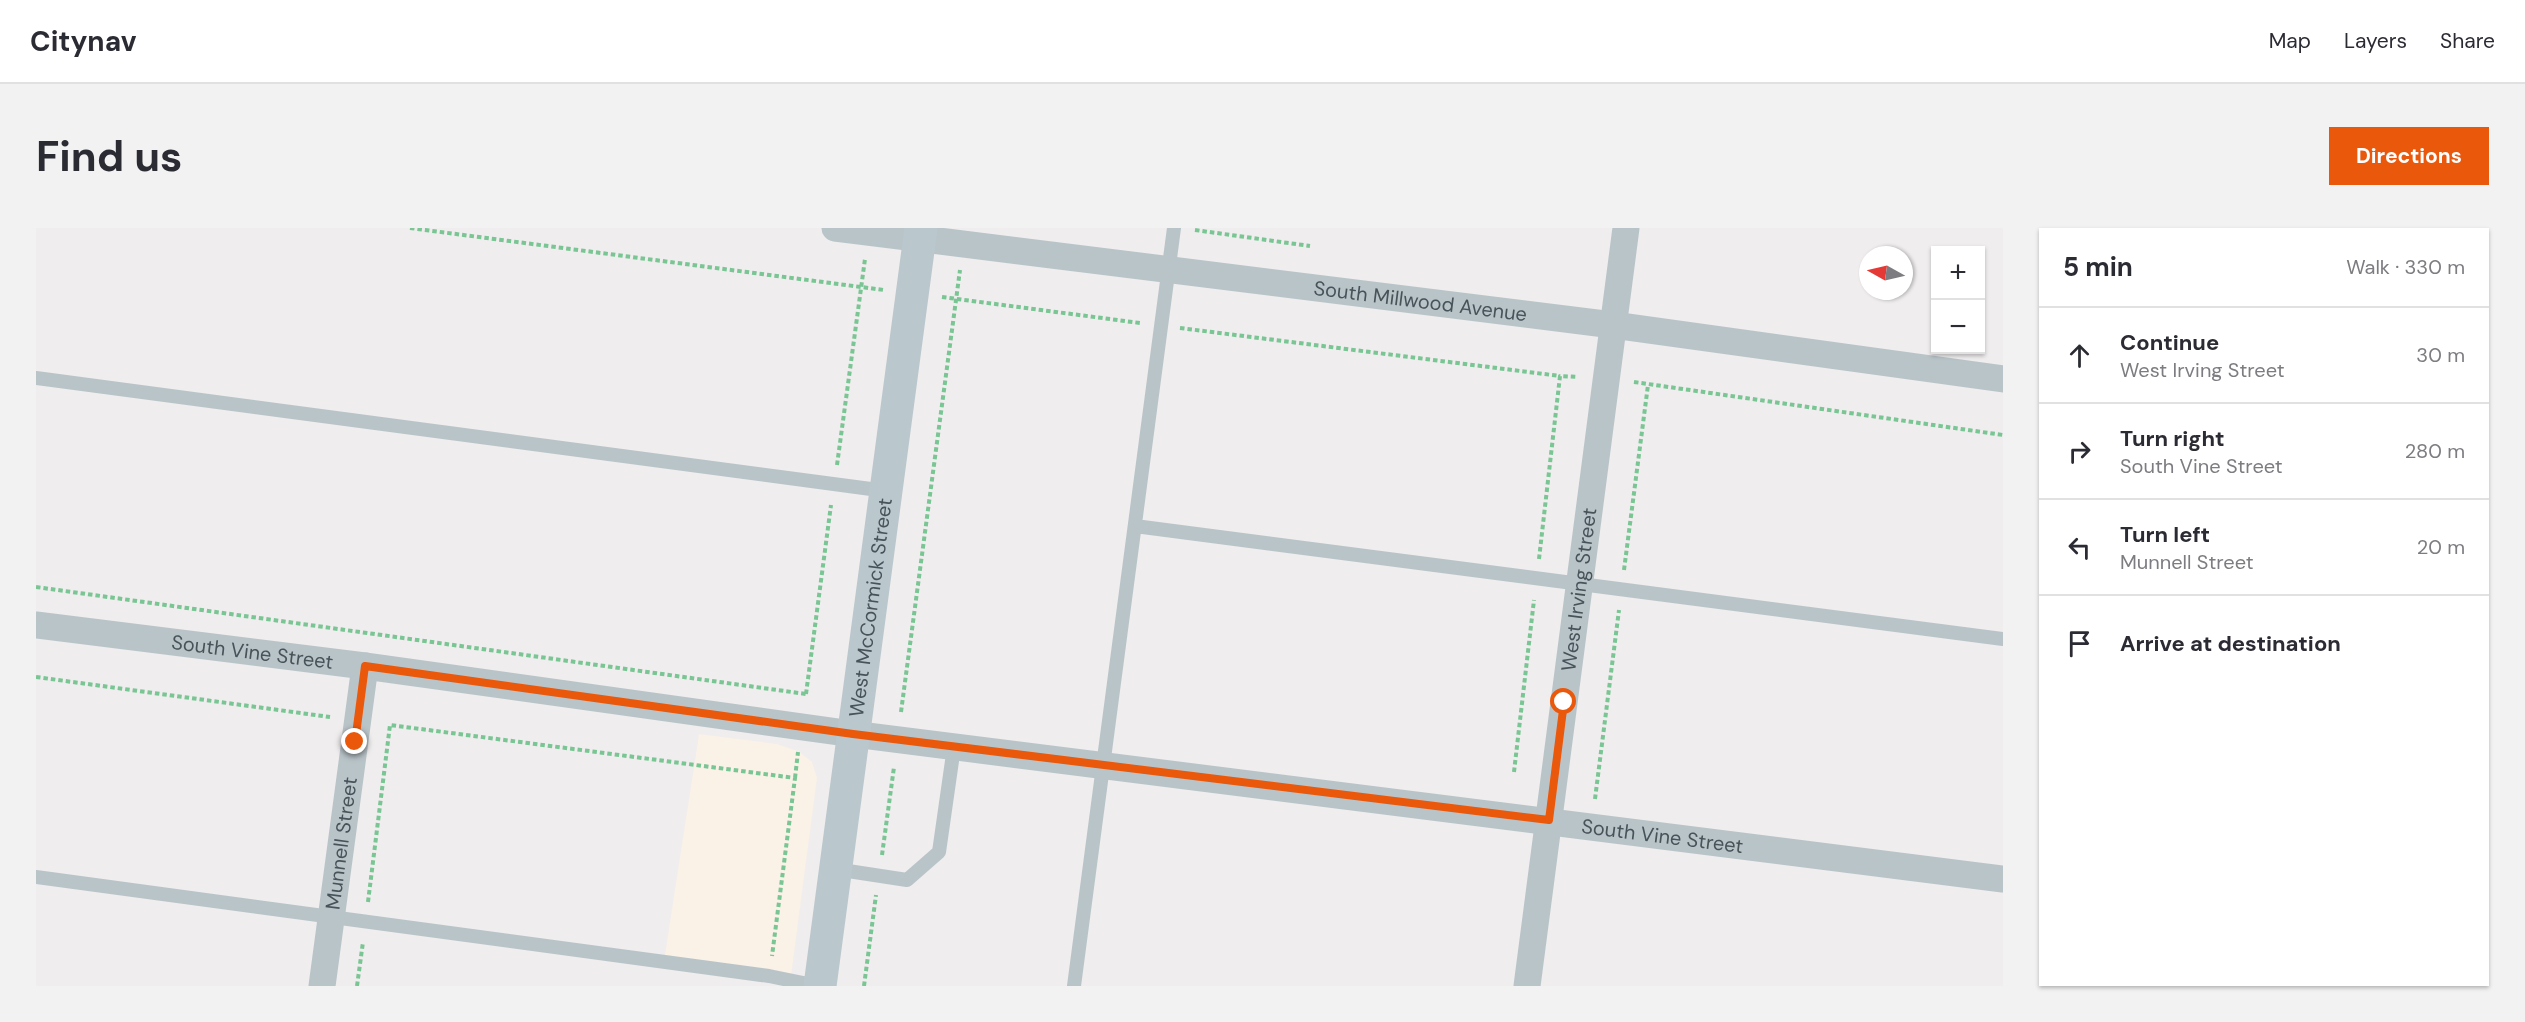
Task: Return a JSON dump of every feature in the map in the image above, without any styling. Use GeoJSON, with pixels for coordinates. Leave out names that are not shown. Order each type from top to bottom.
{"type":"FeatureCollection","features":[{"type":"Feature","properties":{"kind":"street","name":"South Millwood Avenue"},"geometry":{"type":"LineString","coordinates":[[835,228],[920,233],[964,244],[1613,325],[2003,379]]}},
{"type":"Feature","properties":{"kind":"street","name":"West Irving Street"},"geometry":{"type":"LineString","coordinates":[[1527,986],[1626,228]]}},
{"type":"Feature","properties":{"kind":"street","name":"West McCormick Street"},"geometry":{"type":"LineString","coordinates":[[819,986],[920,233]]}},
{"type":"Feature","properties":{"kind":"street","name":"South Vine Street"},"geometry":{"type":"LineString","coordinates":[[36,625],[365,666],[898,740],[1549,820],[2003,879]]}},
{"type":"Feature","properties":{"kind":"street","name":"Munnell Street"},"geometry":{"type":"LineString","coordinates":[[322,986],[365,666]]}},
{"type":"Feature","properties":{"kind":"lane"},"geometry":{"type":"LineString","coordinates":[[1074,986],[1174,228]]}},
{"type":"Feature","properties":{"kind":"lane"},"geometry":{"type":"LineString","coordinates":[[36,378],[886,491]]}},
{"type":"Feature","properties":{"kind":"lane"},"geometry":{"type":"LineString","coordinates":[[1134,526],[2003,639]]}},
{"type":"Feature","properties":{"kind":"lane"},"geometry":{"type":"LineString","coordinates":[[835,869],[907,880],[939,852],[954,747]]}},
{"type":"Feature","properties":{"kind":"lane"},"geometry":{"type":"LineString","coordinates":[[36,877],[770,976],[819,986]]}},
{"type":"Feature","properties":{"kind":"path"},"geometry":{"type":"LineString","coordinates":[[410,228],[1560,376],[1606,378],[2003,435]]}},
{"type":"Feature","properties":{"kind":"path"},"geometry":{"type":"LineString","coordinates":[[1194,230],[1310,246]]}},
{"type":"Feature","properties":{"kind":"path"},"geometry":{"type":"LineString","coordinates":[[864,986],[964,244]]}},
{"type":"Feature","properties":{"kind":"path"},"geometry":{"type":"LineString","coordinates":[[1514,772],[1560,376]]}},
{"type":"Feature","properties":{"kind":"path"},"geometry":{"type":"LineString","coordinates":[[36,587],[806,694]]}},
{"type":"Feature","properties":{"kind":"path"},"geometry":{"type":"LineString","coordinates":[[36,677],[795,778],[770,976]]}},
{"type":"Feature","properties":{"kind":"path"},"geometry":{"type":"LineString","coordinates":[[357,986],[390,725]]}},
{"type":"Feature","properties":{"kind":"shaded area"},"geometry":{"type":"Polygon","coordinates":[[[699,734],[777,744],[798,751],[812,762],[817,778],[791,976],[664,961],[699,734]]]}},
{"type":"Feature","properties":{"kind":"route"},"geometry":{"type":"LineString","coordinates":[[355,742],[365,666],[853,734],[1549,820],[1564,702]]}}]}
